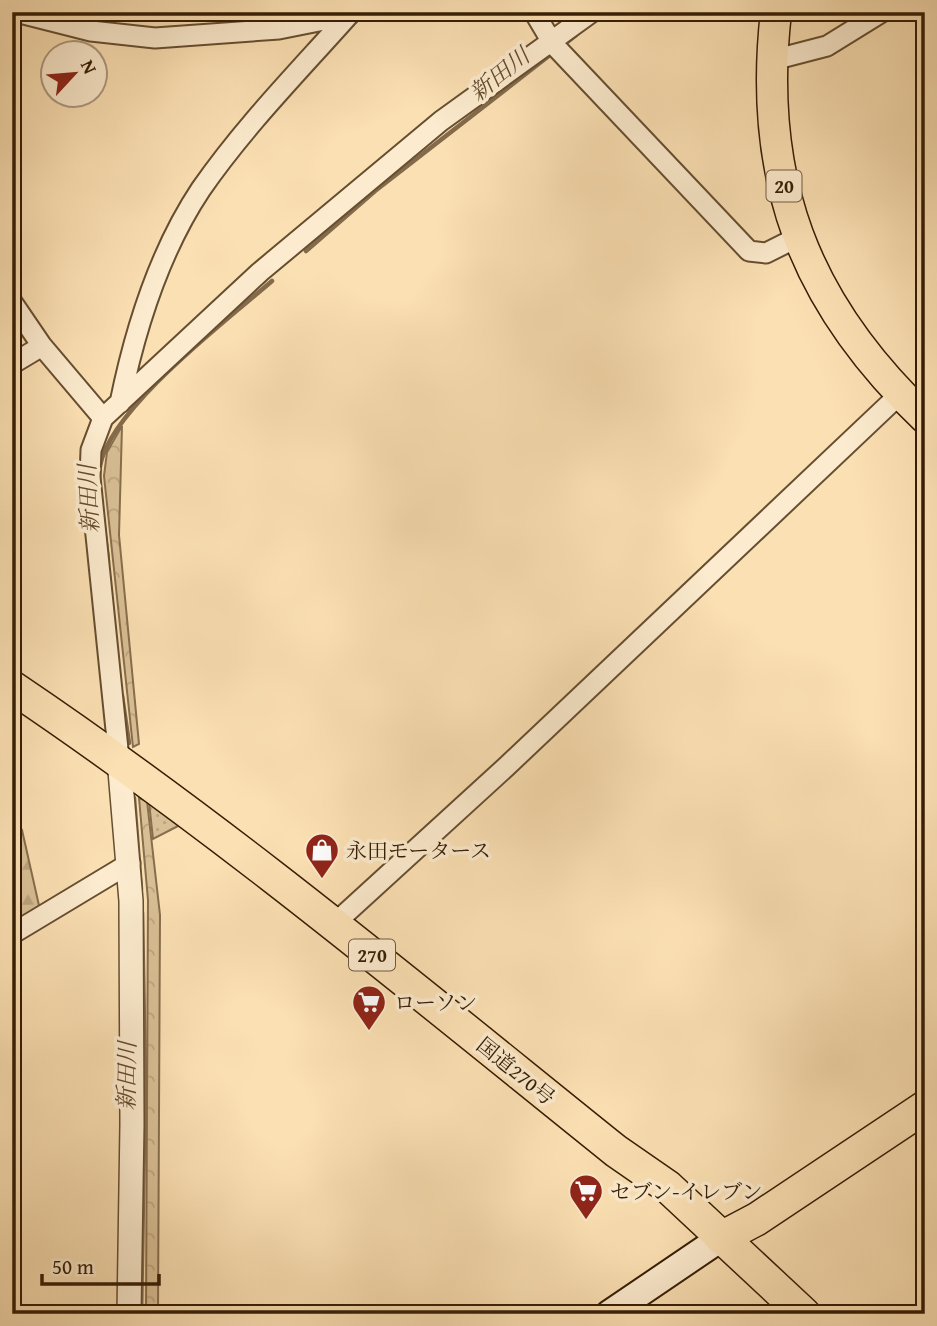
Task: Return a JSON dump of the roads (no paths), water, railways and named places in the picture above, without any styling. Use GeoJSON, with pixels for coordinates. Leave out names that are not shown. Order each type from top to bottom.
{"type":"FeatureCollection","features":[{"type":"Feature","properties":{"kind":"highway","name":"国道270号"},"geometry":{"type":"LineString","coordinates":[[12,687],[119,759],[334,924],[616,1151],[668,1187],[721,1238]]}},
{"type":"Feature","properties":{"kind":"highway"},"geometry":{"type":"LineString","coordinates":[[721,1238],[757,1219],[925,1107]]}},
{"type":"Feature","properties":{"kind":"highway","name":"270"},"geometry":{"type":"LineString","coordinates":[[721,1238],[804,1314]]}},
{"type":"Feature","properties":{"kind":"main road","name":"20"},"geometry":{"type":"LineString","coordinates":[[776,12],[773,60],[774,132],[779,170],[798,237],[829,305],[878,371],[925,418]]}},
{"type":"Feature","properties":{"kind":"main road"},"geometry":{"type":"LineString","coordinates":[[609,1314],[721,1238]]}},
{"type":"Feature","properties":{"kind":"street"},"geometry":{"type":"LineString","coordinates":[[16,12],[91,31],[155,38],[279,29],[350,15]]}},
{"type":"Feature","properties":{"kind":"street"},"geometry":{"type":"LineString","coordinates":[[534,12],[553,44],[749,251],[766,253],[798,237]]}},
{"type":"Feature","properties":{"kind":"street"},"geometry":{"type":"LineString","coordinates":[[129,1314],[132,1056],[130,863],[90,477],[91,450],[103,418],[260,272],[441,121],[553,44],[592,12]]}},
{"type":"Feature","properties":{"kind":"street"},"geometry":{"type":"LineString","coordinates":[[773,60],[827,46],[882,12]]}},
{"type":"Feature","properties":{"kind":"street"},"geometry":{"type":"LineString","coordinates":[[120,403],[141,321],[174,237],[200,190],[228,153],[350,15]]}},
{"type":"Feature","properties":{"kind":"street"},"geometry":{"type":"LineString","coordinates":[[12,302],[42,346],[103,418]]}},
{"type":"Feature","properties":{"kind":"street"},"geometry":{"type":"LineString","coordinates":[[12,364],[42,346]]}},
{"type":"Feature","properties":{"kind":"street"},"geometry":{"type":"LineString","coordinates":[[334,924],[517,757],[900,394]]}},
{"type":"Feature","properties":{"kind":"street"},"geometry":{"type":"LineString","coordinates":[[12,934],[130,863]]}},
{"type":"Feature","properties":{"kind":"waterway","name":"新田川"},"geometry":{"type":"LineString","coordinates":[[596,19],[604,12]]}},
{"type":"Feature","properties":{"kind":"waterway","name":"新田川"},"geometry":{"type":"LineString","coordinates":[[566,43],[576,35]]}},
{"type":"Feature","properties":{"kind":"waterway","name":"新田川"},"geometry":{"type":"LineString","coordinates":[[306,251],[375,191],[550,55]]}},
{"type":"Feature","properties":{"kind":"waterway","name":"新田川"},"geometry":{"type":"LineString","coordinates":[[108,562],[99,476],[108,443],[147,393],[173,367],[272,281]]}},
{"type":"Feature","properties":{"kind":"waterway","name":"新田川"},"geometry":{"type":"LineString","coordinates":[[122,696],[129,743]]}},
{"type":"Feature","properties":{"kind":"waterway","name":"新田川"},"geometry":{"type":"LineString","coordinates":[[134,798],[141,889]]}},
{"type":"Feature","properties":{"kind":"waterway","name":"新田川"},"geometry":{"type":"LineString","coordinates":[[141,1314],[145,1081],[142,912]]}},
{"type":"Feature","properties":{"kind":"place","name":"永田モータース"},"geometry":{"type":"Point","coordinates":[322,880]}},
{"type":"Feature","properties":{"kind":"place","name":"ローソン"},"geometry":{"type":"Point","coordinates":[369,1032]}},
{"type":"Feature","properties":{"kind":"place","name":"セブン-イレブン"},"geometry":{"type":"Point","coordinates":[586,1221]}}]}
